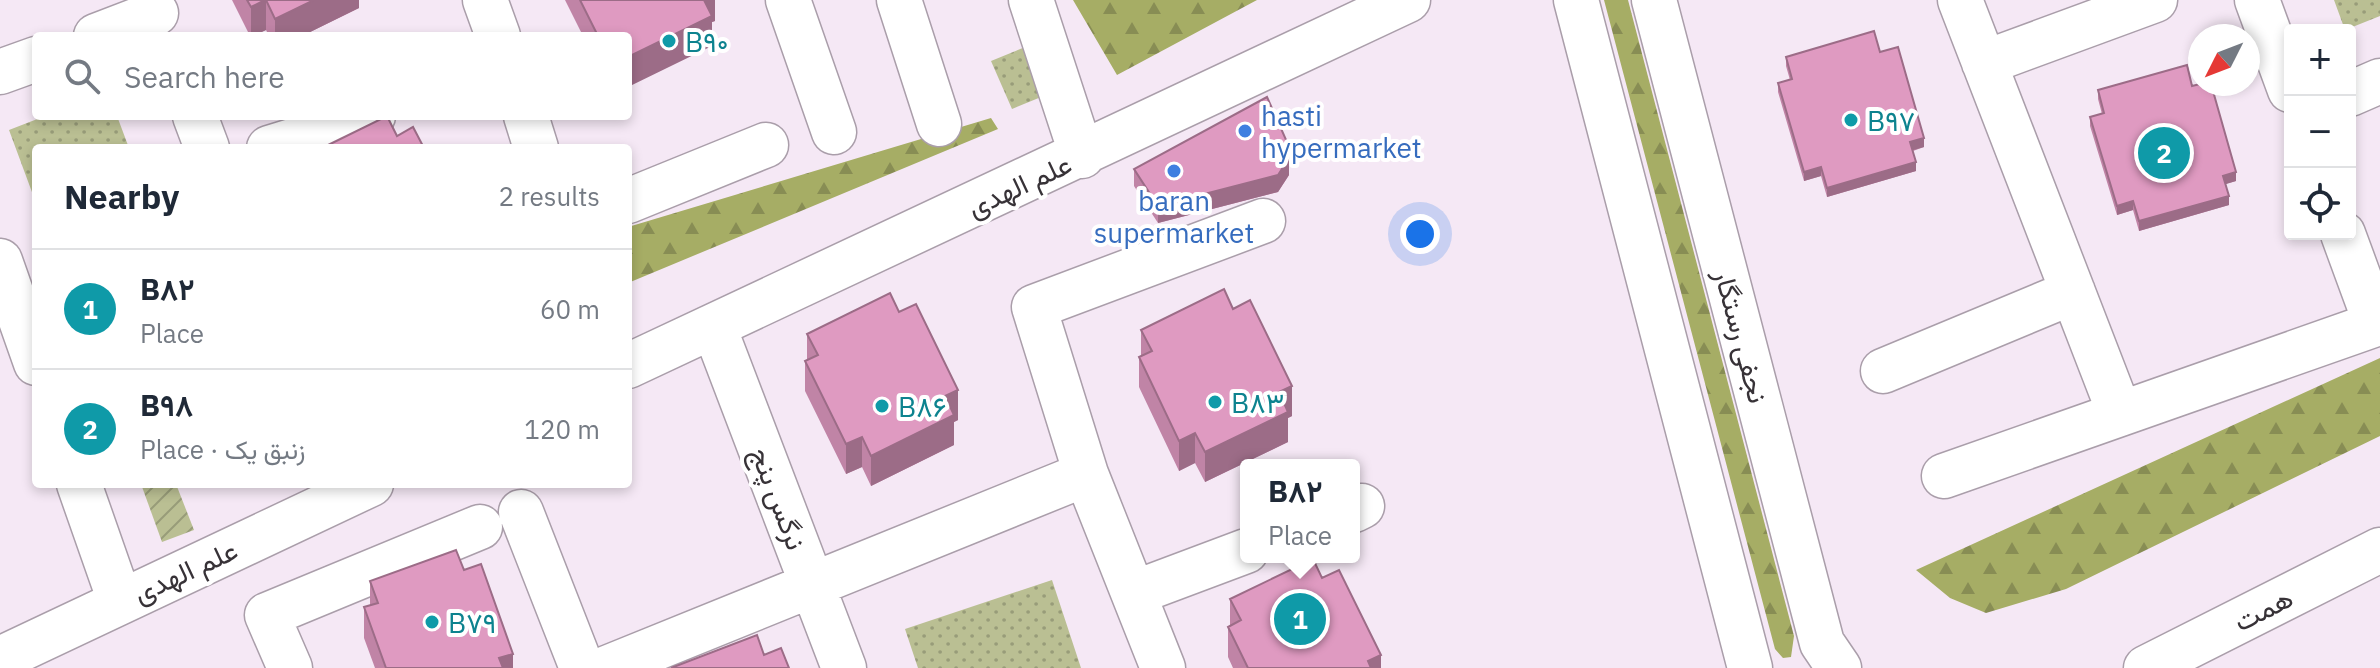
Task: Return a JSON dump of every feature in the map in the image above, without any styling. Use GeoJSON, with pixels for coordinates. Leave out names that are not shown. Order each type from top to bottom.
{"type":"FeatureCollection","features":[{"type":"Feature","properties":{"kind":"street"},"geometry":{"type":"LineString","coordinates":[[485,0],[497,32]]}},
{"type":"Feature","properties":{"kind":"street"},"geometry":{"type":"LineString","coordinates":[[788,0],[834,132]]}},
{"type":"Feature","properties":{"kind":"street"},"geometry":{"type":"LineString","coordinates":[[899,0],[939,124]]}},
{"type":"Feature","properties":{"kind":"street"},"geometry":{"type":"LineString","coordinates":[[1031,0],[1082,156]]}},
{"type":"Feature","properties":{"kind":"street","name":"علم الهدی"},"geometry":{"type":"LineString","coordinates":[[632,364],[1082,156],[1408,0]]}},
{"type":"Feature","properties":{"kind":"street"},"geometry":{"type":"LineString","coordinates":[[1576,0],[1750,668]]}},
{"type":"Feature","properties":{"kind":"street","name":"نجفی رستگار"},"geometry":{"type":"LineString","coordinates":[[1654,0],[1822,643],[1839,668]]}},
{"type":"Feature","properties":{"kind":"street"},"geometry":{"type":"LineString","coordinates":[[1960,0],[2120,414]]}},
{"type":"Feature","properties":{"kind":"street"},"geometry":{"type":"LineString","coordinates":[[1984,63],[2155,0]]}},
{"type":"Feature","properties":{"kind":"street"},"geometry":{"type":"LineString","coordinates":[[2257,0],[2284,74]]}},
{"type":"Feature","properties":{"kind":"street"},"geometry":{"type":"LineString","coordinates":[[108,32],[157,16]]}},
{"type":"Feature","properties":{"kind":"street"},"geometry":{"type":"LineString","coordinates":[[0,72],[32,60]]}},
{"type":"Feature","properties":{"kind":"street"},"geometry":{"type":"LineString","coordinates":[[2356,91],[2380,81]]}},
{"type":"Feature","properties":{"kind":"street"},"geometry":{"type":"LineString","coordinates":[[196,120],[206,144]]}},
{"type":"Feature","properties":{"kind":"street"},"geometry":{"type":"LineString","coordinates":[[282,144],[360,120]]}},
{"type":"Feature","properties":{"kind":"street"},"geometry":{"type":"LineString","coordinates":[[527,120],[535,144]]}},
{"type":"Feature","properties":{"kind":"street"},"geometry":{"type":"LineString","coordinates":[[632,199],[766,145]]}},
{"type":"Feature","properties":{"kind":"street"},"geometry":{"type":"LineString","coordinates":[[1163,668],[1086,474],[1034,307],[1263,221]]}},
{"type":"Feature","properties":{"kind":"street"},"geometry":{"type":"LineString","coordinates":[[1944,476],[2376,324],[2345,240]]}},
{"type":"Feature","properties":{"kind":"street"},"geometry":{"type":"LineString","coordinates":[[0,261],[32,352]]}},
{"type":"Feature","properties":{"kind":"street"},"geometry":{"type":"LineString","coordinates":[[1883,371],[2073,292]]}},
{"type":"Feature","properties":{"kind":"street","name":"نرگس پنج"},"geometry":{"type":"LineString","coordinates":[[714,327],[844,668]]}},
{"type":"Feature","properties":{"kind":"street"},"geometry":{"type":"LineString","coordinates":[[607,668],[1086,474]]}},
{"type":"Feature","properties":{"kind":"street"},"geometry":{"type":"LineString","coordinates":[[80,488],[120,601]]}},
{"type":"Feature","properties":{"kind":"street","name":"علم الهدی"},"geometry":{"type":"LineString","coordinates":[[0,659],[362,488]]}},
{"type":"Feature","properties":{"kind":"street"},"geometry":{"type":"LineString","coordinates":[[521,512],[582,668]]}},
{"type":"Feature","properties":{"kind":"street"},"geometry":{"type":"LineString","coordinates":[[290,668],[267,615],[480,527]]}},
{"type":"Feature","properties":{"kind":"street","name":"همت"},"geometry":{"type":"LineString","coordinates":[[2146,668],[2380,550]]}},
{"type":"Feature","properties":{"kind":"street"},"geometry":{"type":"LineString","coordinates":[[1134,593],[1240,553]]}},
{"type":"Feature","properties":{"kind":"green space"},"geometry":{"type":"Polygon","coordinates":[[[1073,0],[1257,0],[1117,75],[1073,0]]]}},
{"type":"Feature","properties":{"kind":"green space"},"geometry":{"type":"Polygon","coordinates":[[[1604,0],[1628,0],[1794,636],[1791,657],[1783,658],[1775,649],[1604,0]]]}},
{"type":"Feature","properties":{"kind":"green space"},"geometry":{"type":"Polygon","coordinates":[[[2334,0],[2380,0],[2380,16],[2356,26],[2343,24],[2334,0]]]}},
{"type":"Feature","properties":{"kind":"green space"},"geometry":{"type":"Polygon","coordinates":[[[1025,47],[1046,95],[1012,109],[991,61],[1025,47]]]}},
{"type":"Feature","properties":{"kind":"green space"},"geometry":{"type":"Polygon","coordinates":[[[991,118],[998,129],[632,281],[632,226],[991,118]]]}},
{"type":"Feature","properties":{"kind":"green space"},"geometry":{"type":"Polygon","coordinates":[[[35,120],[118,120],[128,144],[32,144],[32,192],[9,130],[35,120]]]}},
{"type":"Feature","properties":{"kind":"green space"},"geometry":{"type":"Polygon","coordinates":[[[2380,358],[2380,436],[2066,589],[1986,613],[1950,598],[1916,570],[2380,358]]]}},
{"type":"Feature","properties":{"kind":"green space"},"geometry":{"type":"Polygon","coordinates":[[[142,488],[178,488],[194,530],[162,542],[142,488]]]}},
{"type":"Feature","properties":{"kind":"green space"},"geometry":{"type":"Polygon","coordinates":[[[1052,580],[1081,668],[918,668],[905,629],[1052,580]]]}},
{"type":"Feature","properties":{"kind":"building"},"geometry":{"type":"Polygon","coordinates":[[[247,0],[265,0],[251,7],[247,0]]]}},
{"type":"Feature","properties":{"kind":"building"},"geometry":{"type":"Polygon","coordinates":[[[266,0],[314,0],[275,19],[266,0]]]}},
{"type":"Feature","properties":{"kind":"building"},"geometry":{"type":"Polygon","coordinates":[[[580,0],[704,0],[712,16],[632,55],[632,32],[596,32],[580,0]]]}},
{"type":"Feature","properties":{"kind":"building","name":"B۹۷"},"geometry":{"type":"Polygon","coordinates":[[[1874,31],[1880,52],[1898,47],[1924,138],[1910,142],[1916,162],[1827,188],[1821,167],[1804,172],[1778,83],[1792,79],[1786,57],[1874,31]]]}},
{"type":"Feature","properties":{"kind":"building"},"geometry":{"type":"Polygon","coordinates":[[[2187,65],[2188,96],[2214,96],[2236,172],[2223,176],[2229,196],[2139,221],[2133,201],[2117,206],[2090,117],[2104,113],[2098,90],[2187,65]]]}},
{"type":"Feature","properties":{"kind":"building"},"geometry":{"type":"Polygon","coordinates":[[[1267,97],[1287,142],[1289,158],[1278,175],[1158,206],[1134,169],[1267,97]]]}},
{"type":"Feature","properties":{"kind":"building"},"geometry":{"type":"Polygon","coordinates":[[[379,120],[389,120],[397,136],[413,127],[422,144],[330,144],[379,120]]]}},
{"type":"Feature","properties":{"kind":"building","name":"B۸۳"},"geometry":{"type":"Polygon","coordinates":[[[1224,289],[1233,309],[1250,300],[1292,386],[1279,392],[1288,412],[1205,452],[1195,433],[1179,441],[1139,357],[1152,351],[1141,330],[1224,289]]]}},
{"type":"Feature","properties":{"kind":"building","name":"B۸۶"},"geometry":{"type":"Polygon","coordinates":[[[890,293],[899,312],[916,304],[958,390],[945,396],[954,415],[871,456],[862,437],[846,444],[805,361],[818,355],[807,334],[890,293]]]}},
{"type":"Feature","properties":{"kind":"building","name":"B۷۹"},"geometry":{"type":"Polygon","coordinates":[[[456,550],[464,570],[481,564],[513,654],[499,658],[503,668],[386,668],[364,607],[378,603],[370,581],[456,550]]]}},
{"type":"Feature","properties":{"kind":"building"},"geometry":{"type":"Polygon","coordinates":[[[1305,563],[1315,563],[1322,578],[1339,570],[1381,655],[1368,661],[1371,668],[1248,668],[1228,627],[1241,620],[1230,599],[1305,563]]]}},
{"type":"Feature","properties":{"kind":"building"},"geometry":{"type":"Polygon","coordinates":[[[757,635],[764,655],[781,648],[789,668],[671,668],[757,635]]]}},
{"type":"Feature","properties":{"kind":"place","name":"B۹۰"},"geometry":{"type":"Point","coordinates":[669,41]}},
{"type":"Feature","properties":{"kind":"place","name":"B۹۷"},"geometry":{"type":"Point","coordinates":[1851,120]}},
{"type":"Feature","properties":{"kind":"place","name":"hasti hypermarket"},"geometry":{"type":"Point","coordinates":[1245,131]}},
{"type":"Feature","properties":{"kind":"place","name":"B۹۸"},"geometry":{"type":"Point","coordinates":[2164,153]}},
{"type":"Feature","properties":{"kind":"place","name":"baran supermarket"},"geometry":{"type":"Point","coordinates":[1174,171]}},
{"type":"Feature","properties":{"kind":"place","name":"B۸۳"},"geometry":{"type":"Point","coordinates":[1215,402]}},
{"type":"Feature","properties":{"kind":"place","name":"B۸۶"},"geometry":{"type":"Point","coordinates":[882,406]}},
{"type":"Feature","properties":{"kind":"place","name":"B۸۲"},"geometry":{"type":"Point","coordinates":[1300,619]}},
{"type":"Feature","properties":{"kind":"place","name":"B۷۹"},"geometry":{"type":"Point","coordinates":[432,622]}}]}
